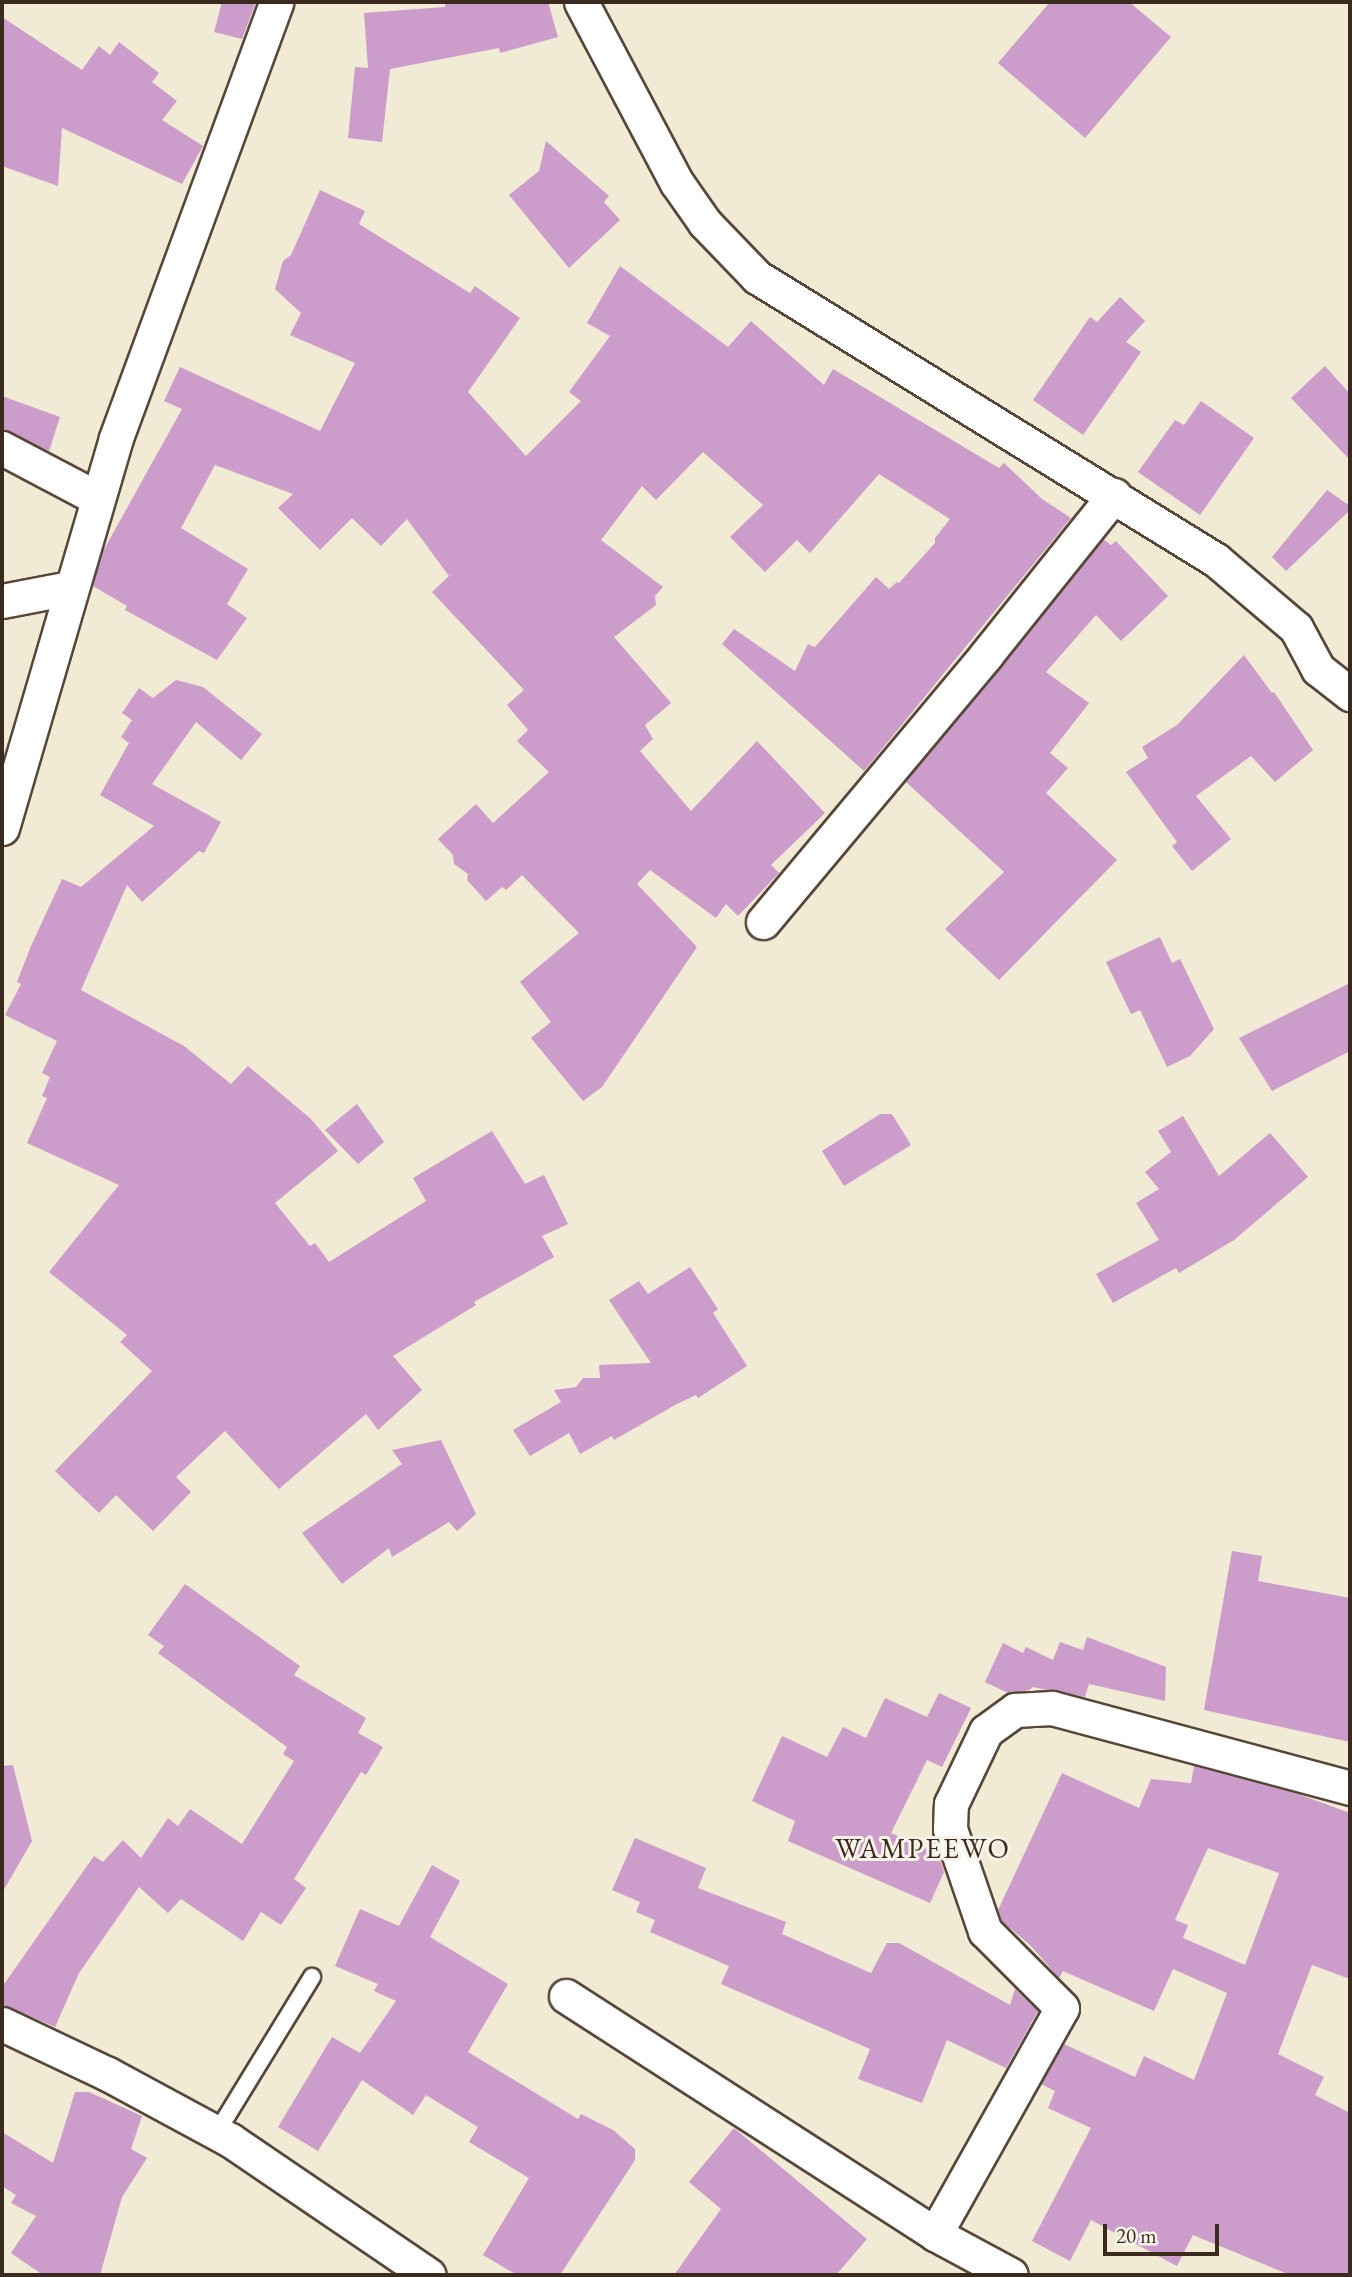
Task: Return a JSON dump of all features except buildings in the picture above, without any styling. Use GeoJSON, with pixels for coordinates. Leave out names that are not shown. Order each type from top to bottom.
{"type":"FeatureCollection","features":[{"type":"Feature","properties":{"kind":"street"},"geometry":{"type":"LineString","coordinates":[[2,828],[69,588],[141,364],[276,2]]}},
{"type":"Feature","properties":{"kind":"street"},"geometry":{"type":"LineString","coordinates":[[581,2],[677,183],[705,223],[757,276],[785,297],[1205,552],[1296,628],[1318,668],[1350,694]]}},
{"type":"Feature","properties":{"kind":"street"},"geometry":{"type":"LineString","coordinates":[[2,448],[97,498]]}},
{"type":"Feature","properties":{"kind":"street"},"geometry":{"type":"LineString","coordinates":[[763,922],[986,655],[1114,495]]}},
{"type":"Feature","properties":{"kind":"street"},"geometry":{"type":"LineString","coordinates":[[2,601],[69,588]]}},
{"type":"Feature","properties":{"kind":"street"},"geometry":{"type":"LineString","coordinates":[[935,2234],[1062,2008],[985,1931],[950,1829],[951,1804],[986,1731],[1015,1710],[1052,1708],[1350,1788]]}},
{"type":"Feature","properties":{"kind":"street"},"geometry":{"type":"LineString","coordinates":[[566,1996],[935,2234],[1011,2275]]}},
{"type":"Feature","properties":{"kind":"street"},"geometry":{"type":"LineString","coordinates":[[2,2024],[108,2074],[217,2132],[429,2275]]}},
{"type":"Feature","properties":{"kind":"lane"},"geometry":{"type":"LineString","coordinates":[[217,2132],[312,1976]]}},
{"type":"Feature","properties":{"kind":"district","name":"WAMPEEWO"},"geometry":{"type":"Point","coordinates":[923,1848]}}]}
